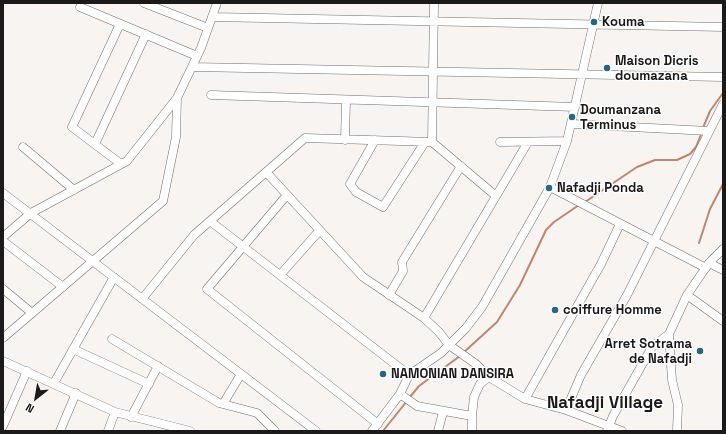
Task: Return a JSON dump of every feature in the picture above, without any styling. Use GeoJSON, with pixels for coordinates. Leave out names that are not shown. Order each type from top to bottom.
{"type":"FeatureCollection","features":[{"type":"Feature","properties":{"kind":"street"},"geometry":{"type":"LineString","coordinates":[[144,3],[208,28]]}},
{"type":"Feature","properties":{"kind":"street"},"geometry":{"type":"LineString","coordinates":[[63,287],[3,237],[31,213],[127,161],[177,98],[197,56],[218,3]]}},
{"type":"Feature","properties":{"kind":"street"},"geometry":{"type":"LineString","coordinates":[[375,140],[350,184],[356,192],[383,207],[429,142],[433,102],[434,3]]}},
{"type":"Feature","properties":{"kind":"street"},"geometry":{"type":"LineString","coordinates":[[372,431],[400,394],[409,375],[441,353],[466,328],[482,307],[550,187],[572,124],[598,3]]}},
{"type":"Feature","properties":{"kind":"street"},"geometry":{"type":"LineString","coordinates":[[80,7],[197,56]]}},
{"type":"Feature","properties":{"kind":"street"},"geometry":{"type":"LineString","coordinates":[[212,16],[723,27]]}},
{"type":"Feature","properties":{"kind":"street"},"geometry":{"type":"LineString","coordinates":[[120,24],[72,127],[121,164]]}},
{"type":"Feature","properties":{"kind":"street"},"geometry":{"type":"LineString","coordinates":[[95,144],[146,34]]}},
{"type":"Feature","properties":{"kind":"street"},"geometry":{"type":"LineString","coordinates":[[192,67],[723,77]]}},
{"type":"Feature","properties":{"kind":"street"},"geometry":{"type":"LineString","coordinates":[[211,95],[575,107]]}},
{"type":"Feature","properties":{"kind":"street"},"geometry":{"type":"LineString","coordinates":[[3,338],[164,198],[176,137],[177,98]]}},
{"type":"Feature","properties":{"kind":"street"},"geometry":{"type":"LineString","coordinates":[[345,140],[346,100]]}},
{"type":"Feature","properties":{"kind":"street"},"geometry":{"type":"LineString","coordinates":[[566,410],[581,375],[627,295],[723,104]]}},
{"type":"Feature","properties":{"kind":"street"},"geometry":{"type":"LineString","coordinates":[[572,124],[709,131]]}},
{"type":"Feature","properties":{"kind":"street"},"geometry":{"type":"LineString","coordinates":[[142,299],[194,235],[305,138],[429,142],[461,166],[496,196]]}},
{"type":"Feature","properties":{"kind":"street"},"geometry":{"type":"LineString","coordinates":[[500,142],[567,141]]}},
{"type":"Feature","properties":{"kind":"street"},"geometry":{"type":"LineString","coordinates":[[424,318],[528,142]]}},
{"type":"Feature","properties":{"kind":"street"},"geometry":{"type":"LineString","coordinates":[[23,148],[74,190]]}},
{"type":"Feature","properties":{"kind":"street"},"geometry":{"type":"LineString","coordinates":[[389,295],[403,271],[402,262],[461,166]]}},
{"type":"Feature","properties":{"kind":"street"},"geometry":{"type":"LineString","coordinates":[[266,172],[363,277],[424,318],[439,332],[449,345],[476,364],[489,377],[525,399],[566,410],[608,429],[622,431]]}},
{"type":"Feature","properties":{"kind":"street"},"geometry":{"type":"LineString","coordinates":[[550,187],[654,241],[708,265],[723,270]]}},
{"type":"Feature","properties":{"kind":"street"},"geometry":{"type":"LineString","coordinates":[[3,193],[94,260],[142,299],[316,431]]}},
{"type":"Feature","properties":{"kind":"street"},"geometry":{"type":"LineString","coordinates":[[287,195],[207,289],[378,424]]}},
{"type":"Feature","properties":{"kind":"street"},"geometry":{"type":"LineString","coordinates":[[210,221],[409,375]]}},
{"type":"Feature","properties":{"kind":"street"},"geometry":{"type":"LineString","coordinates":[[525,399],[601,264],[620,224]]}},
{"type":"Feature","properties":{"kind":"street"},"geometry":{"type":"LineString","coordinates":[[280,275],[320,230]]}},
{"type":"Feature","properties":{"kind":"street"},"geometry":{"type":"LineString","coordinates":[[608,429],[652,347],[669,334],[687,295],[708,265],[723,249]]}},
{"type":"Feature","properties":{"kind":"street"},"geometry":{"type":"LineString","coordinates":[[54,383],[114,277]]}},
{"type":"Feature","properties":{"kind":"street"},"geometry":{"type":"LineString","coordinates":[[3,289],[32,313]]}},
{"type":"Feature","properties":{"kind":"street"},"geometry":{"type":"LineString","coordinates":[[687,295],[723,321]]}},
{"type":"Feature","properties":{"kind":"street"},"geometry":{"type":"LineString","coordinates":[[669,334],[672,380],[678,405],[677,431]]}},
{"type":"Feature","properties":{"kind":"street"},"geometry":{"type":"LineString","coordinates":[[112,339],[223,404],[257,413],[275,431]]}},
{"type":"Feature","properties":{"kind":"street"},"geometry":{"type":"LineString","coordinates":[[73,349],[149,384]]}},
{"type":"Feature","properties":{"kind":"street"},"geometry":{"type":"LineString","coordinates":[[3,361],[115,412],[160,428],[190,431]]}},
{"type":"Feature","properties":{"kind":"street"},"geometry":{"type":"LineString","coordinates":[[131,417],[158,366]]}},
{"type":"Feature","properties":{"kind":"street"},"geometry":{"type":"LineString","coordinates":[[3,426],[27,371]]}},
{"type":"Feature","properties":{"kind":"street"},"geometry":{"type":"LineString","coordinates":[[223,404],[241,374]]}},
{"type":"Feature","properties":{"kind":"street"},"geometry":{"type":"LineString","coordinates":[[472,431],[474,397],[480,384],[489,377]]}},
{"type":"Feature","properties":{"kind":"street"},"geometry":{"type":"LineString","coordinates":[[60,431],[76,394]]}},
{"type":"Feature","properties":{"kind":"street"},"geometry":{"type":"LineString","coordinates":[[400,394],[417,406],[443,412],[472,416]]}},
{"type":"Feature","properties":{"kind":"street"},"geometry":{"type":"LineString","coordinates":[[108,431],[115,412]]}},
{"type":"Feature","properties":{"kind":"street"},"geometry":{"type":"LineString","coordinates":[[438,431],[443,412]]}},
{"type":"Feature","properties":{"kind":"waterway"},"geometry":{"type":"LineString","coordinates":[[703,128],[710,111],[723,93]]}},
{"type":"Feature","properties":{"kind":"waterway"},"geometry":{"type":"LineString","coordinates":[[585,202],[637,167],[655,160],[677,160],[690,154],[696,147],[702,132]]}},
{"type":"Feature","properties":{"kind":"waterway"},"geometry":{"type":"LineString","coordinates":[[699,243],[710,209],[723,184]]}},
{"type":"Feature","properties":{"kind":"waterway"},"geometry":{"type":"LineString","coordinates":[[463,353],[497,322],[520,285],[546,230],[554,222],[579,205]]}},
{"type":"Feature","properties":{"kind":"waterway"},"geometry":{"type":"LineString","coordinates":[[410,397],[419,386],[460,356]]}},
{"type":"Feature","properties":{"kind":"waterway"},"geometry":{"type":"LineString","coordinates":[[383,431],[407,401]]}},
{"type":"Feature","properties":{"kind":"place","name":"Kouma"},"geometry":{"type":"Point","coordinates":[594,22]}},
{"type":"Feature","properties":{"kind":"place","name":"Maison Dicris doumazana"},"geometry":{"type":"Point","coordinates":[607,68]}},
{"type":"Feature","properties":{"kind":"place","name":"Doumanzana Terminus"},"geometry":{"type":"Point","coordinates":[572,117]}},
{"type":"Feature","properties":{"kind":"place","name":"Nafadji Ponda"},"geometry":{"type":"Point","coordinates":[549,188]}},
{"type":"Feature","properties":{"kind":"place","name":"coiffure Homme"},"geometry":{"type":"Point","coordinates":[555,310]}},
{"type":"Feature","properties":{"kind":"place","name":"Arret Sotrama de Nafadji"},"geometry":{"type":"Point","coordinates":[700,351]}},
{"type":"Feature","properties":{"kind":"place","name":"NAMONIAN DANSIRA"},"geometry":{"type":"Point","coordinates":[383,374]}},
{"type":"Feature","properties":{"kind":"district","name":"Nafadji Village"},"geometry":{"type":"Point","coordinates":[605,403]}}]}
